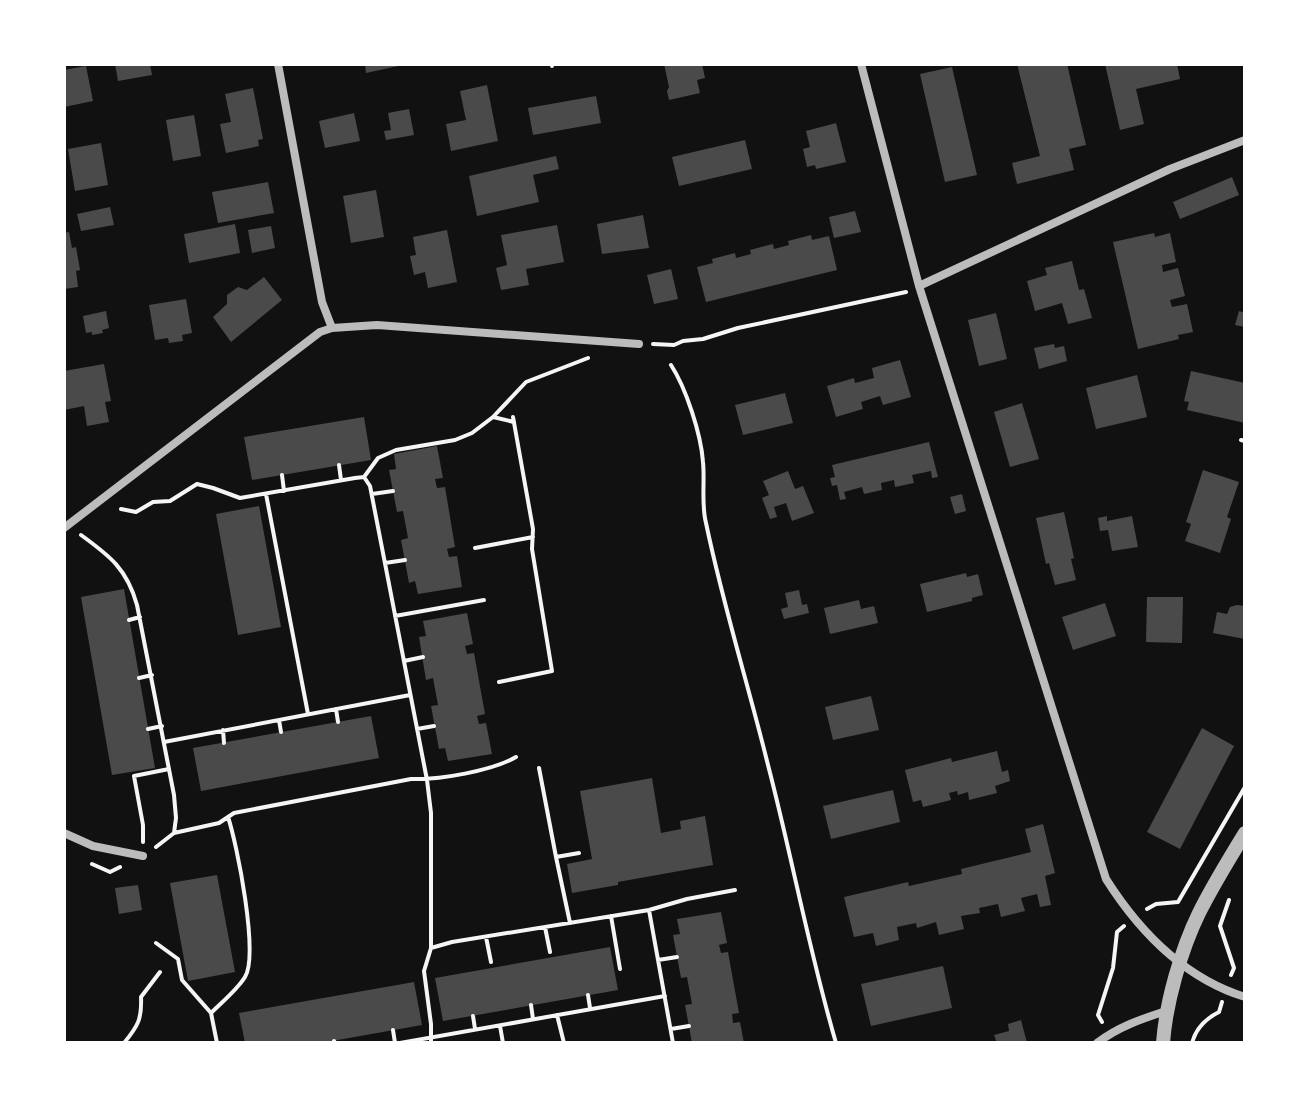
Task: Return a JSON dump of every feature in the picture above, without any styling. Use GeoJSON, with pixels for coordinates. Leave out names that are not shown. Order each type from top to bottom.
{"type":"FeatureCollection","features":[{"type":"Feature","properties":{"kind":"street"},"geometry":{"type":"LineString","coordinates":[[278,64],[322,302],[332,328]]}},
{"type":"Feature","properties":{"kind":"street"},"geometry":{"type":"LineString","coordinates":[[861,64],[919,286],[1106,879],[1133,918],[1180,963],[1206,981],[1245,997]]}},
{"type":"Feature","properties":{"kind":"street"},"geometry":{"type":"LineString","coordinates":[[919,286],[1170,169],[1245,140]]}},
{"type":"Feature","properties":{"kind":"street"},"geometry":{"type":"LineString","coordinates":[[66,527],[320,332],[332,328],[377,325],[639,344]]}},
{"type":"Feature","properties":{"kind":"street"},"geometry":{"type":"LineString","coordinates":[[64,833],[93,846],[143,856]]}},
{"type":"Feature","properties":{"kind":"street"},"geometry":{"type":"LineString","coordinates":[[1163,1043],[1166,1011],[1198,916],[1245,833]]}},
{"type":"Feature","properties":{"kind":"street"},"geometry":{"type":"LineString","coordinates":[[1097,1043],[1133,1022],[1166,1011]]}},
{"type":"Feature","properties":{"kind":"path"},"geometry":{"type":"LineString","coordinates":[[639,344],[674,345],[703,339],[738,328],[900,295],[919,286]]}},
{"type":"Feature","properties":{"kind":"path"},"geometry":{"type":"LineString","coordinates":[[121,509],[136,512],[153,502],[170,501],[197,484],[240,498],[364,477],[378,458],[396,450],[455,440],[472,433],[493,417],[526,382],[588,358]]}},
{"type":"Feature","properties":{"kind":"path"},"geometry":{"type":"LineString","coordinates":[[671,365],[682,382],[703,459],[704,519],[768,765],[818,982],[836,1043]]}},
{"type":"Feature","properties":{"kind":"path"},"geometry":{"type":"LineString","coordinates":[[493,417],[513,420],[520,443],[530,500],[532,549],[549,632],[552,671],[499,682]]}},
{"type":"Feature","properties":{"kind":"path"},"geometry":{"type":"LineString","coordinates":[[339,465],[341,480]]}},
{"type":"Feature","properties":{"kind":"path"},"geometry":{"type":"LineString","coordinates":[[282,475],[284,491]]}},
{"type":"Feature","properties":{"kind":"path"},"geometry":{"type":"LineString","coordinates":[[364,477],[372,494],[431,813],[431,948],[424,971],[431,1040]]}},
{"type":"Feature","properties":{"kind":"path"},"geometry":{"type":"LineString","coordinates":[[372,494],[393,491]]}},
{"type":"Feature","properties":{"kind":"path"},"geometry":{"type":"LineString","coordinates":[[266,494],[308,714]]}},
{"type":"Feature","properties":{"kind":"path"},"geometry":{"type":"LineString","coordinates":[[66,527],[99,547],[123,571],[133,590],[162,726],[175,806],[174,833]]}},
{"type":"Feature","properties":{"kind":"path"},"geometry":{"type":"LineString","coordinates":[[265,539],[275,537]]}},
{"type":"Feature","properties":{"kind":"path"},"geometry":{"type":"LineString","coordinates":[[475,548],[533,537]]}},
{"type":"Feature","properties":{"kind":"path"},"geometry":{"type":"LineString","coordinates":[[385,563],[405,560]]}},
{"type":"Feature","properties":{"kind":"path"},"geometry":{"type":"LineString","coordinates":[[276,596],[285,594]]}},
{"type":"Feature","properties":{"kind":"path"},"geometry":{"type":"LineString","coordinates":[[395,616],[484,600]]}},
{"type":"Feature","properties":{"kind":"path"},"geometry":{"type":"LineString","coordinates":[[129,620],[140,617]]}},
{"type":"Feature","properties":{"kind":"path"},"geometry":{"type":"LineString","coordinates":[[404,661],[423,657]]}},
{"type":"Feature","properties":{"kind":"path"},"geometry":{"type":"LineString","coordinates":[[139,678],[152,675]]}},
{"type":"Feature","properties":{"kind":"path"},"geometry":{"type":"LineString","coordinates":[[164,742],[410,695]]}},
{"type":"Feature","properties":{"kind":"path"},"geometry":{"type":"LineString","coordinates":[[336,709],[338,722]]}},
{"type":"Feature","properties":{"kind":"path"},"geometry":{"type":"LineString","coordinates":[[279,720],[281,732]]}},
{"type":"Feature","properties":{"kind":"path"},"geometry":{"type":"LineString","coordinates":[[148,729],[162,726]]}},
{"type":"Feature","properties":{"kind":"path"},"geometry":{"type":"LineString","coordinates":[[416,729],[434,726]]}},
{"type":"Feature","properties":{"kind":"path"},"geometry":{"type":"LineString","coordinates":[[223,730],[224,743]]}},
{"type":"Feature","properties":{"kind":"path"},"geometry":{"type":"LineString","coordinates":[[143,856],[174,833],[219,823],[234,813],[411,779],[427,780],[502,765],[516,757]]}},
{"type":"Feature","properties":{"kind":"path"},"geometry":{"type":"LineString","coordinates":[[539,768],[570,923]]}},
{"type":"Feature","properties":{"kind":"path"},"geometry":{"type":"LineString","coordinates":[[143,856],[143,825],[134,776],[169,769]]}},
{"type":"Feature","properties":{"kind":"path"},"geometry":{"type":"LineString","coordinates":[[1110,1033],[1098,1015],[1113,968],[1117,932],[1156,904],[1178,902],[1245,787]]}},
{"type":"Feature","properties":{"kind":"path"},"geometry":{"type":"LineString","coordinates":[[211,1013],[245,977],[249,967],[251,942],[234,836],[228,817]]}},
{"type":"Feature","properties":{"kind":"path"},"geometry":{"type":"LineString","coordinates":[[556,857],[579,853]]}},
{"type":"Feature","properties":{"kind":"path"},"geometry":{"type":"LineString","coordinates":[[431,948],[649,910],[735,890]]}},
{"type":"Feature","properties":{"kind":"path"},"geometry":{"type":"LineString","coordinates":[[649,910],[673,1043]]}},
{"type":"Feature","properties":{"kind":"path"},"geometry":{"type":"LineString","coordinates":[[611,916],[620,969]]}},
{"type":"Feature","properties":{"kind":"path"},"geometry":{"type":"LineString","coordinates":[[545,927],[550,952]]}},
{"type":"Feature","properties":{"kind":"path"},"geometry":{"type":"LineString","coordinates":[[486,936],[491,962]]}},
{"type":"Feature","properties":{"kind":"path"},"geometry":{"type":"LineString","coordinates":[[156,943],[178,959],[182,980],[211,1013],[217,1043]]}},
{"type":"Feature","properties":{"kind":"path"},"geometry":{"type":"LineString","coordinates":[[658,960],[677,957]]}},
{"type":"Feature","properties":{"kind":"path"},"geometry":{"type":"LineString","coordinates":[[124,1043],[142,1015],[141,997],[160,972]]}},
{"type":"Feature","properties":{"kind":"path"},"geometry":{"type":"LineString","coordinates":[[588,995],[590,1009]]}},
{"type":"Feature","properties":{"kind":"path"},"geometry":{"type":"LineString","coordinates":[[393,1030],[398,1043],[431,1040],[665,996]]}},
{"type":"Feature","properties":{"kind":"path"},"geometry":{"type":"LineString","coordinates":[[531,1005],[534,1019]]}},
{"type":"Feature","properties":{"kind":"path"},"geometry":{"type":"LineString","coordinates":[[557,1015],[564,1043]]}},
{"type":"Feature","properties":{"kind":"path"},"geometry":{"type":"LineString","coordinates":[[473,1016],[475,1030]]}},
{"type":"Feature","properties":{"kind":"path"},"geometry":{"type":"LineString","coordinates":[[500,1025],[503,1043]]}},
{"type":"Feature","properties":{"kind":"path"},"geometry":{"type":"LineString","coordinates":[[671,1029],[689,1026]]}},
{"type":"Feature","properties":{"kind":"building"},"geometry":{"type":"Polygon","coordinates":[[[115,64],[150,64],[152,75],[118,81],[115,64]]]}},
{"type":"Feature","properties":{"kind":"building"},"geometry":{"type":"Polygon","coordinates":[[[365,64],[403,64],[403,65],[366,73],[365,64]]]}},
{"type":"Feature","properties":{"kind":"building"},"geometry":{"type":"Polygon","coordinates":[[[664,64],[702,64],[705,78],[697,80],[700,93],[669,100],[664,64]]]}},
{"type":"Feature","properties":{"kind":"building"},"geometry":{"type":"Polygon","coordinates":[[[1017,64],[1067,64],[1086,145],[1069,149],[1074,170],[1017,184],[1012,163],[1040,156],[1017,64]]]}},
{"type":"Feature","properties":{"kind":"building"},"geometry":{"type":"Polygon","coordinates":[[[1105,64],[1177,64],[1180,79],[1136,89],[1144,124],[1120,130],[1105,64]]]}},
{"type":"Feature","properties":{"kind":"building"},"geometry":{"type":"Polygon","coordinates":[[[86,66],[93,101],[64,107],[64,70],[86,66]]]}},
{"type":"Feature","properties":{"kind":"building"},"geometry":{"type":"Polygon","coordinates":[[[952,67],[977,175],[945,182],[920,74],[952,67]]]}},
{"type":"Feature","properties":{"kind":"building"},"geometry":{"type":"Polygon","coordinates":[[[487,85],[498,141],[451,151],[446,124],[466,120],[460,91],[487,85]]]}},
{"type":"Feature","properties":{"kind":"building"},"geometry":{"type":"Polygon","coordinates":[[[253,88],[263,139],[258,140],[259,146],[226,153],[220,124],[231,122],[225,94],[253,88]]]}},
{"type":"Feature","properties":{"kind":"building"},"geometry":{"type":"Polygon","coordinates":[[[596,96],[601,123],[533,135],[528,108],[596,96]]]}},
{"type":"Feature","properties":{"kind":"building"},"geometry":{"type":"Polygon","coordinates":[[[409,109],[414,135],[386,140],[384,131],[391,130],[388,113],[409,109]]]}},
{"type":"Feature","properties":{"kind":"building"},"geometry":{"type":"Polygon","coordinates":[[[354,113],[360,141],[325,148],[319,121],[354,113]]]}},
{"type":"Feature","properties":{"kind":"building"},"geometry":{"type":"Polygon","coordinates":[[[194,115],[201,156],[173,161],[166,120],[194,115]]]}},
{"type":"Feature","properties":{"kind":"building"},"geometry":{"type":"Polygon","coordinates":[[[836,123],[846,162],[816,169],[815,165],[807,167],[803,149],[810,147],[806,131],[836,123]]]}},
{"type":"Feature","properties":{"kind":"building"},"geometry":{"type":"Polygon","coordinates":[[[745,140],[752,169],[679,186],[672,157],[745,140]]]}},
{"type":"Feature","properties":{"kind":"building"},"geometry":{"type":"Polygon","coordinates":[[[101,143],[108,185],[75,191],[68,149],[101,143]]]}},
{"type":"Feature","properties":{"kind":"building"},"geometry":{"type":"Polygon","coordinates":[[[556,156],[559,169],[533,175],[539,202],[477,216],[469,176],[556,156]]]}},
{"type":"Feature","properties":{"kind":"building"},"geometry":{"type":"Polygon","coordinates":[[[1232,177],[1239,195],[1180,219],[1173,202],[1232,177]]]}},
{"type":"Feature","properties":{"kind":"building"},"geometry":{"type":"Polygon","coordinates":[[[268,182],[274,213],[218,223],[212,192],[268,182]]]}},
{"type":"Feature","properties":{"kind":"building"},"geometry":{"type":"Polygon","coordinates":[[[376,190],[384,237],[351,243],[343,196],[376,190]]]}},
{"type":"Feature","properties":{"kind":"building"},"geometry":{"type":"Polygon","coordinates":[[[110,207],[114,225],[81,231],[77,214],[110,207]]]}},
{"type":"Feature","properties":{"kind":"building"},"geometry":{"type":"Polygon","coordinates":[[[855,211],[861,232],[834,238],[829,217],[855,211]]]}},
{"type":"Feature","properties":{"kind":"building"},"geometry":{"type":"Polygon","coordinates":[[[643,215],[649,248],[602,254],[597,224],[643,215]]]}},
{"type":"Feature","properties":{"kind":"building"},"geometry":{"type":"Polygon","coordinates":[[[235,224],[240,253],[189,263],[184,234],[235,224]]]}},
{"type":"Feature","properties":{"kind":"building"},"geometry":{"type":"Polygon","coordinates":[[[557,225],[564,262],[526,269],[529,285],[501,290],[496,268],[507,265],[501,235],[557,225]]]}},
{"type":"Feature","properties":{"kind":"building"},"geometry":{"type":"Polygon","coordinates":[[[271,226],[275,248],[252,253],[248,230],[271,226]]]}},
{"type":"Feature","properties":{"kind":"building"},"geometry":{"type":"Polygon","coordinates":[[[447,230],[457,282],[428,288],[425,272],[414,275],[410,256],[416,255],[413,237],[447,230]]]}},
{"type":"Feature","properties":{"kind":"building"},"geometry":{"type":"Polygon","coordinates":[[[69,232],[72,248],[76,247],[80,270],[76,271],[78,287],[64,289],[64,233],[69,232]]]}},
{"type":"Feature","properties":{"kind":"building"},"geometry":{"type":"Polygon","coordinates":[[[1154,233],[1155,237],[1170,233],[1176,262],[1162,265],[1163,272],[1178,268],[1185,296],[1170,300],[1172,307],[1187,304],[1193,332],[1178,335],[1179,339],[1138,349],[1113,242],[1154,233]]]}},
{"type":"Feature","properties":{"kind":"building"},"geometry":{"type":"Polygon","coordinates":[[[811,235],[812,240],[829,236],[837,270],[706,302],[697,267],[735,253],[736,258],[751,254],[750,250],[773,244],[774,249],[789,245],[788,241],[811,235]]]}},
{"type":"Feature","properties":{"kind":"building"},"geometry":{"type":"Polygon","coordinates":[[[1072,261],[1079,290],[1084,289],[1092,318],[1068,324],[1062,303],[1035,311],[1027,281],[1047,275],[1045,268],[1072,261]]]}},
{"type":"Feature","properties":{"kind":"building"},"geometry":{"type":"Polygon","coordinates":[[[671,269],[678,299],[654,304],[647,275],[671,269]]]}},
{"type":"Feature","properties":{"kind":"building"},"geometry":{"type":"Polygon","coordinates":[[[264,277],[282,300],[231,342],[213,317],[227,304],[227,295],[238,287],[247,290],[264,277]]]}},
{"type":"Feature","properties":{"kind":"building"},"geometry":{"type":"Polygon","coordinates":[[[186,299],[192,333],[182,335],[183,341],[169,343],[168,338],[155,340],[149,305],[186,299]]]}},
{"type":"Feature","properties":{"kind":"building"},"geometry":{"type":"Polygon","coordinates":[[[106,311],[109,328],[102,330],[103,333],[86,333],[83,316],[106,311]]]}},
{"type":"Feature","properties":{"kind":"building"},"geometry":{"type":"Polygon","coordinates":[[[1239,311],[1245,313],[1245,327],[1235,325],[1239,311]]]}},
{"type":"Feature","properties":{"kind":"building"},"geometry":{"type":"Polygon","coordinates":[[[996,313],[1007,359],[979,366],[968,320],[996,313]]]}},
{"type":"Feature","properties":{"kind":"building"},"geometry":{"type":"Polygon","coordinates":[[[1054,344],[1055,348],[1064,346],[1067,361],[1039,369],[1034,348],[1054,344]]]}},
{"type":"Feature","properties":{"kind":"building"},"geometry":{"type":"Polygon","coordinates":[[[900,360],[911,397],[883,405],[880,396],[861,402],[863,409],[836,417],[827,386],[854,378],[855,383],[874,378],[872,368],[900,360]]]}},
{"type":"Feature","properties":{"kind":"building"},"geometry":{"type":"Polygon","coordinates":[[[104,364],[111,401],[105,402],[109,422],[87,426],[84,406],[64,410],[64,371],[104,364]]]}},
{"type":"Feature","properties":{"kind":"building"},"geometry":{"type":"Polygon","coordinates":[[[1191,371],[1245,383],[1245,423],[1187,410],[1189,402],[1184,401],[1191,371]]]}},
{"type":"Feature","properties":{"kind":"building"},"geometry":{"type":"Polygon","coordinates":[[[1137,375],[1147,417],[1096,429],[1086,388],[1137,375]]]}},
{"type":"Feature","properties":{"kind":"building"},"geometry":{"type":"Polygon","coordinates":[[[785,393],[793,423],[743,435],[735,405],[785,393]]]}},
{"type":"Feature","properties":{"kind":"building"},"geometry":{"type":"Polygon","coordinates":[[[1022,403],[1039,459],[1010,467],[994,412],[1022,403]]]}},
{"type":"Feature","properties":{"kind":"building"},"geometry":{"type":"Polygon","coordinates":[[[364,417],[371,460],[252,480],[244,437],[364,417]]]}},
{"type":"Feature","properties":{"kind":"building"},"geometry":{"type":"Polygon","coordinates":[[[929,442],[938,477],[932,478],[931,471],[912,475],[914,483],[895,487],[894,480],[881,483],[882,490],[864,494],[862,487],[844,492],[846,499],[840,500],[837,485],[832,486],[830,478],[835,477],[832,465],[929,442]]]}},
{"type":"Feature","properties":{"kind":"building"},"geometry":{"type":"Polygon","coordinates":[[[437,446],[443,478],[435,479],[437,488],[445,487],[455,547],[447,549],[449,557],[457,556],[462,587],[418,594],[415,581],[409,583],[401,540],[408,538],[403,511],[397,512],[389,470],[396,469],[394,454],[437,446]]]}},
{"type":"Feature","properties":{"kind":"building"},"geometry":{"type":"Polygon","coordinates":[[[1203,470],[1239,482],[1227,517],[1231,519],[1220,553],[1185,541],[1191,524],[1186,522],[1203,470]]]}},
{"type":"Feature","properties":{"kind":"building"},"geometry":{"type":"Polygon","coordinates":[[[788,471],[795,489],[803,486],[814,513],[792,521],[786,503],[774,507],[777,517],[770,519],[762,498],[769,495],[763,481],[788,471]]]}},
{"type":"Feature","properties":{"kind":"building"},"geometry":{"type":"Polygon","coordinates":[[[962,494],[966,511],[955,514],[950,497],[962,494]]]}},
{"type":"Feature","properties":{"kind":"building"},"geometry":{"type":"Polygon","coordinates":[[[259,506],[281,627],[238,635],[216,514],[259,506]]]}},
{"type":"Feature","properties":{"kind":"building"},"geometry":{"type":"Polygon","coordinates":[[[1064,512],[1076,580],[1055,585],[1049,563],[1046,564],[1036,518],[1064,512]]]}},
{"type":"Feature","properties":{"kind":"building"},"geometry":{"type":"Polygon","coordinates":[[[1107,516],[1107,521],[1132,516],[1138,547],[1112,551],[1108,530],[1100,531],[1098,518],[1107,516]]]}},
{"type":"Feature","properties":{"kind":"building"},"geometry":{"type":"Polygon","coordinates":[[[966,573],[967,577],[978,574],[983,595],[972,598],[972,601],[927,612],[920,584],[966,573]]]}},
{"type":"Feature","properties":{"kind":"building"},"geometry":{"type":"Polygon","coordinates":[[[124,589],[155,768],[112,775],[81,597],[124,589]]]}},
{"type":"Feature","properties":{"kind":"building"},"geometry":{"type":"Polygon","coordinates":[[[799,590],[802,605],[807,604],[809,613],[784,619],[781,609],[788,607],[785,593],[799,590]]]}},
{"type":"Feature","properties":{"kind":"building"},"geometry":{"type":"Polygon","coordinates":[[[1147,597],[1183,597],[1182,643],[1146,642],[1147,597]]]}},
{"type":"Feature","properties":{"kind":"building"},"geometry":{"type":"Polygon","coordinates":[[[859,600],[861,609],[874,606],[878,623],[830,634],[824,608],[859,600]]]}},
{"type":"Feature","properties":{"kind":"building"},"geometry":{"type":"Polygon","coordinates":[[[1105,603],[1116,636],[1073,650],[1062,617],[1105,603]]]}},
{"type":"Feature","properties":{"kind":"building"},"geometry":{"type":"Polygon","coordinates":[[[1245,606],[1245,639],[1213,633],[1217,612],[1227,614],[1230,607],[1245,606]]]}},
{"type":"Feature","properties":{"kind":"building"},"geometry":{"type":"Polygon","coordinates":[[[467,613],[473,644],[465,646],[467,654],[474,653],[485,714],[477,716],[479,724],[486,723],[492,754],[448,761],[445,748],[439,749],[431,706],[438,705],[433,678],[426,680],[419,637],[426,636],[423,621],[467,613]]]}},
{"type":"Feature","properties":{"kind":"building"},"geometry":{"type":"Polygon","coordinates":[[[871,696],[879,730],[833,740],[825,707],[871,696]]]}},
{"type":"Feature","properties":{"kind":"building"},"geometry":{"type":"Polygon","coordinates":[[[371,716],[379,758],[201,791],[193,748],[371,716]]]}},
{"type":"Feature","properties":{"kind":"building"},"geometry":{"type":"Polygon","coordinates":[[[1202,728],[1234,746],[1180,849],[1147,832],[1202,728]]]}},
{"type":"Feature","properties":{"kind":"building"},"geometry":{"type":"Polygon","coordinates":[[[997,751],[1002,772],[1008,770],[1010,781],[995,786],[997,793],[969,800],[968,792],[958,795],[957,791],[949,793],[951,800],[923,807],[921,800],[913,802],[905,770],[951,758],[952,762],[997,751]]]}},
{"type":"Feature","properties":{"kind":"building"},"geometry":{"type":"Polygon","coordinates":[[[652,778],[661,833],[681,829],[680,821],[705,816],[713,865],[572,893],[567,864],[592,859],[580,791],[652,778]]]}},
{"type":"Feature","properties":{"kind":"building"},"geometry":{"type":"Polygon","coordinates":[[[893,790],[900,822],[831,839],[823,806],[893,790]]]}},
{"type":"Feature","properties":{"kind":"building"},"geometry":{"type":"Polygon","coordinates":[[[1043,824],[1055,873],[1045,876],[1051,905],[1040,907],[1037,894],[1021,898],[1025,911],[1001,917],[998,904],[979,908],[980,913],[961,916],[964,929],[939,935],[936,922],[917,928],[916,923],[897,927],[899,940],[876,946],[873,933],[854,937],[844,897],[908,882],[909,886],[962,874],[961,869],[1031,852],[1025,829],[1043,824]]]}},
{"type":"Feature","properties":{"kind":"building"},"geometry":{"type":"Polygon","coordinates":[[[217,875],[235,972],[188,981],[170,883],[217,875]]]}},
{"type":"Feature","properties":{"kind":"building"},"geometry":{"type":"Polygon","coordinates":[[[138,885],[142,910],[119,914],[115,888],[138,885]]]}},
{"type":"Feature","properties":{"kind":"building"},"geometry":{"type":"Polygon","coordinates":[[[721,912],[727,943],[719,945],[721,953],[728,952],[739,1013],[732,1014],[733,1023],[740,1022],[744,1043],[692,1043],[685,1005],[692,1004],[687,977],[681,978],[673,935],[680,934],[677,919],[721,912]]]}},
{"type":"Feature","properties":{"kind":"building"},"geometry":{"type":"Polygon","coordinates":[[[610,947],[618,990],[443,1021],[435,978],[610,947]]]}},
{"type":"Feature","properties":{"kind":"building"},"geometry":{"type":"Polygon","coordinates":[[[943,966],[952,1008],[871,1026],[861,984],[943,966]]]}},
{"type":"Feature","properties":{"kind":"building"},"geometry":{"type":"Polygon","coordinates":[[[414,982],[422,1025],[321,1043],[245,1043],[239,1013],[414,982]]]}},
{"type":"Feature","properties":{"kind":"building"},"geometry":{"type":"Polygon","coordinates":[[[1021,1020],[1027,1043],[997,1043],[994,1035],[1009,1031],[1008,1024],[1021,1020]]]}}]}
